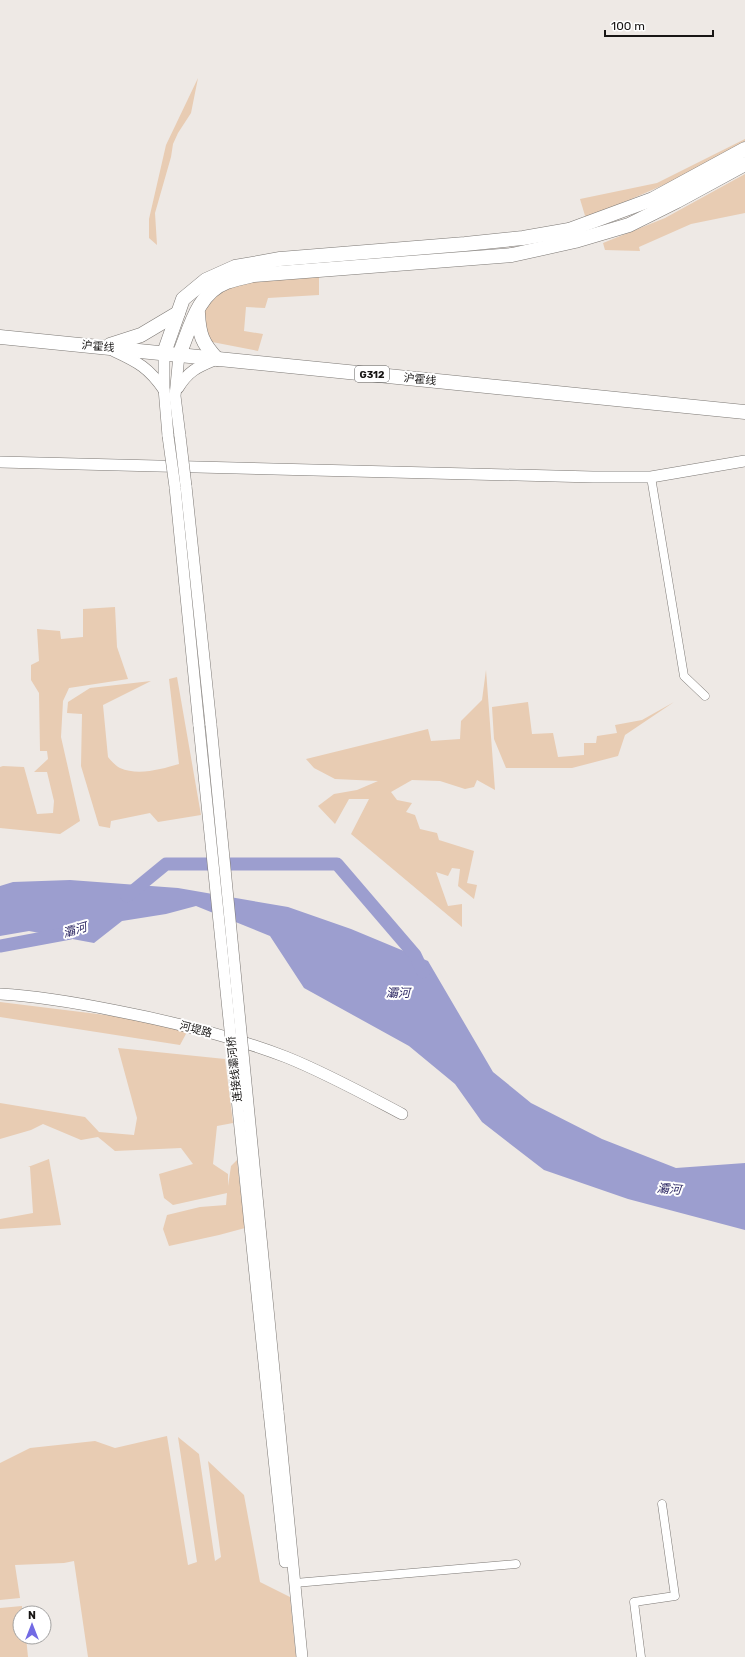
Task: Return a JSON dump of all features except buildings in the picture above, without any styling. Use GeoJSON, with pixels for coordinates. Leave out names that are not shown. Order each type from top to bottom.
{"type":"FeatureCollection","features":[{"type":"Feature","properties":{"kind":"highway"},"geometry":{"type":"LineString","coordinates":[[164,353],[183,299],[206,280],[235,267],[280,259],[472,244],[523,238],[569,230],[653,198],[745,149]]}},
{"type":"Feature","properties":{"kind":"highway"},"geometry":{"type":"LineString","coordinates":[[179,355],[198,310],[209,293],[226,282],[254,275],[512,255],[575,241],[629,225],[745,164]]}},
{"type":"Feature","properties":{"kind":"highway"},"geometry":{"type":"LineString","coordinates":[[198,310],[200,334],[203,342],[217,359]]}},
{"type":"Feature","properties":{"kind":"highway"},"geometry":{"type":"LineString","coordinates":[[106,347],[141,335],[178,313]]}},
{"type":"Feature","properties":{"kind":"highway","name":"沪霍线"},"geometry":{"type":"LineString","coordinates":[[0,336],[745,412]]}},
{"type":"Feature","properties":{"kind":"main road"},"geometry":{"type":"LineString","coordinates":[[106,347],[145,367],[164,390]]}},
{"type":"Feature","properties":{"kind":"main road","name":"连接线灞河桥"},"geometry":{"type":"LineString","coordinates":[[164,353],[164,390],[168,436],[175,487],[199,726],[274,1412]]}},
{"type":"Feature","properties":{"kind":"main road","name":"连接线灞河桥"},"geometry":{"type":"LineString","coordinates":[[179,355],[176,392],[211,725],[274,1412]]}},
{"type":"Feature","properties":{"kind":"main road"},"geometry":{"type":"LineString","coordinates":[[176,392],[185,376],[203,365],[217,359]]}},
{"type":"Feature","properties":{"kind":"main road"},"geometry":{"type":"LineString","coordinates":[[0,462],[593,477],[651,477],[745,461]]}},
{"type":"Feature","properties":{"kind":"main road","name":"河堤路"},"geometry":{"type":"LineString","coordinates":[[0,994],[78,1003],[144,1016],[249,1044],[287,1058],[356,1090],[402,1114]]}},
{"type":"Feature","properties":{"kind":"main road"},"geometry":{"type":"LineString","coordinates":[[274,1412],[295,1583],[302,1657]]}},
{"type":"Feature","properties":{"kind":"main road"},"geometry":{"type":"LineString","coordinates":[[274,1412],[296,1657]]}},
{"type":"Feature","properties":{"kind":"street"},"geometry":{"type":"LineString","coordinates":[[651,477],[684,676],[705,696]]}},
{"type":"Feature","properties":{"kind":"street"},"geometry":{"type":"LineString","coordinates":[[641,1657],[634,1602],[675,1596],[662,1504]]}},
{"type":"Feature","properties":{"kind":"street"},"geometry":{"type":"LineString","coordinates":[[295,1583],[516,1564]]}},
{"type":"Feature","properties":{"kind":"shaded area"},"geometry":{"type":"Polygon","coordinates":[[[198,78],[191,113],[173,144],[171,157],[155,213],[157,245],[149,238],[149,219],[166,145],[198,78]]]}},
{"type":"Feature","properties":{"kind":"shaded area"},"geometry":{"type":"Polygon","coordinates":[[[745,139],[745,141],[693,172],[586,219],[580,199],[657,183],[745,139]]]}},
{"type":"Feature","properties":{"kind":"shaded area"},"geometry":{"type":"Polygon","coordinates":[[[745,174],[745,213],[691,224],[639,247],[640,251],[605,250],[603,243],[665,218],[745,174]]]}},
{"type":"Feature","properties":{"kind":"shaded area"},"geometry":{"type":"Polygon","coordinates":[[[319,275],[319,295],[268,298],[265,308],[246,307],[244,331],[263,334],[258,351],[207,341],[200,320],[205,303],[234,284],[319,275]]]}},
{"type":"Feature","properties":{"kind":"shaded area"},"geometry":{"type":"Polygon","coordinates":[[[115,607],[117,647],[128,679],[69,688],[63,701],[61,737],[80,821],[60,834],[0,828],[0,767],[3,766],[24,767],[37,814],[53,813],[54,801],[47,772],[34,772],[48,759],[47,751],[40,751],[39,693],[31,680],[31,665],[39,661],[37,629],[60,631],[61,639],[83,637],[83,609],[115,607]]]}},
{"type":"Feature","properties":{"kind":"shaded area"},"geometry":{"type":"Polygon","coordinates":[[[486,670],[495,790],[477,780],[474,787],[465,789],[440,781],[412,780],[391,792],[397,800],[412,803],[406,812],[415,815],[420,829],[437,833],[439,840],[474,851],[467,883],[477,885],[474,899],[458,886],[460,869],[452,868],[448,876],[436,872],[448,906],[462,904],[462,927],[351,834],[369,799],[349,799],[335,824],[318,806],[334,794],[357,790],[378,781],[335,779],[314,768],[306,759],[428,729],[431,741],[460,739],[461,721],[482,700],[486,670]]]}},
{"type":"Feature","properties":{"kind":"shaded area"},"geometry":{"type":"Polygon","coordinates":[[[177,677],[201,815],[158,822],[150,813],[111,821],[110,828],[99,826],[81,766],[82,714],[67,713],[68,702],[90,688],[151,681],[103,705],[108,757],[117,766],[127,770],[142,772],[165,768],[179,764],[169,679],[177,677]]]}},
{"type":"Feature","properties":{"kind":"shaded area"},"geometry":{"type":"Polygon","coordinates":[[[528,702],[532,734],[553,733],[558,757],[584,755],[584,743],[596,743],[597,736],[617,733],[615,725],[642,720],[674,702],[625,735],[618,756],[572,768],[506,768],[494,739],[492,707],[528,702]]]}},
{"type":"Feature","properties":{"kind":"shaded area"},"geometry":{"type":"Polygon","coordinates":[[[0,1002],[138,1019],[187,1032],[180,1045],[0,1017],[0,1002]]]}},
{"type":"Feature","properties":{"kind":"shaded area"},"geometry":{"type":"Polygon","coordinates":[[[118,1048],[225,1059],[233,1123],[217,1126],[213,1164],[228,1174],[228,1186],[231,1166],[237,1160],[245,1228],[169,1246],[163,1229],[167,1215],[200,1207],[226,1205],[227,1193],[173,1205],[164,1198],[159,1174],[193,1164],[181,1148],[115,1151],[98,1137],[81,1140],[43,1124],[31,1130],[0,1139],[0,1103],[85,1117],[99,1132],[134,1135],[137,1118],[118,1048]]]}},
{"type":"Feature","properties":{"kind":"shaded area"},"geometry":{"type":"Polygon","coordinates":[[[49,1159],[61,1225],[0,1229],[0,1219],[33,1213],[30,1167],[28,1167],[49,1159]]]}},
{"type":"Feature","properties":{"kind":"shaded area"},"geometry":{"type":"Polygon","coordinates":[[[167,1436],[188,1565],[197,1562],[178,1437],[199,1454],[215,1561],[221,1557],[208,1461],[244,1495],[260,1582],[290,1597],[296,1657],[88,1657],[74,1561],[64,1563],[15,1565],[20,1598],[0,1600],[0,1463],[30,1448],[95,1441],[115,1448],[167,1436]]]}},
{"type":"Feature","properties":{"kind":"shaded area"},"geometry":{"type":"Polygon","coordinates":[[[12,1607],[12,1645],[27,1645],[28,1657],[0,1657],[0,1608],[12,1607]]]}},
{"type":"Feature","properties":{"kind":"water","name":"灞河"},"geometry":{"type":"Polygon","coordinates":[[[70,880],[178,888],[288,907],[351,929],[428,961],[493,1072],[531,1103],[602,1139],[676,1168],[745,1163],[745,1230],[628,1199],[544,1170],[482,1122],[455,1084],[409,1046],[304,988],[270,936],[196,906],[166,914],[122,921],[94,943],[29,931],[0,936],[0,886],[13,882],[70,880]]]}},
{"type":"Feature","properties":{"kind":"waterway","name":"灞河"},"geometry":{"type":"LineString","coordinates":[[127,896],[166,864],[337,864],[415,955],[423,972]]}},
{"type":"Feature","properties":{"kind":"waterway","name":"灞河"},"geometry":{"type":"LineString","coordinates":[[0,946],[70,933]]}}]}
